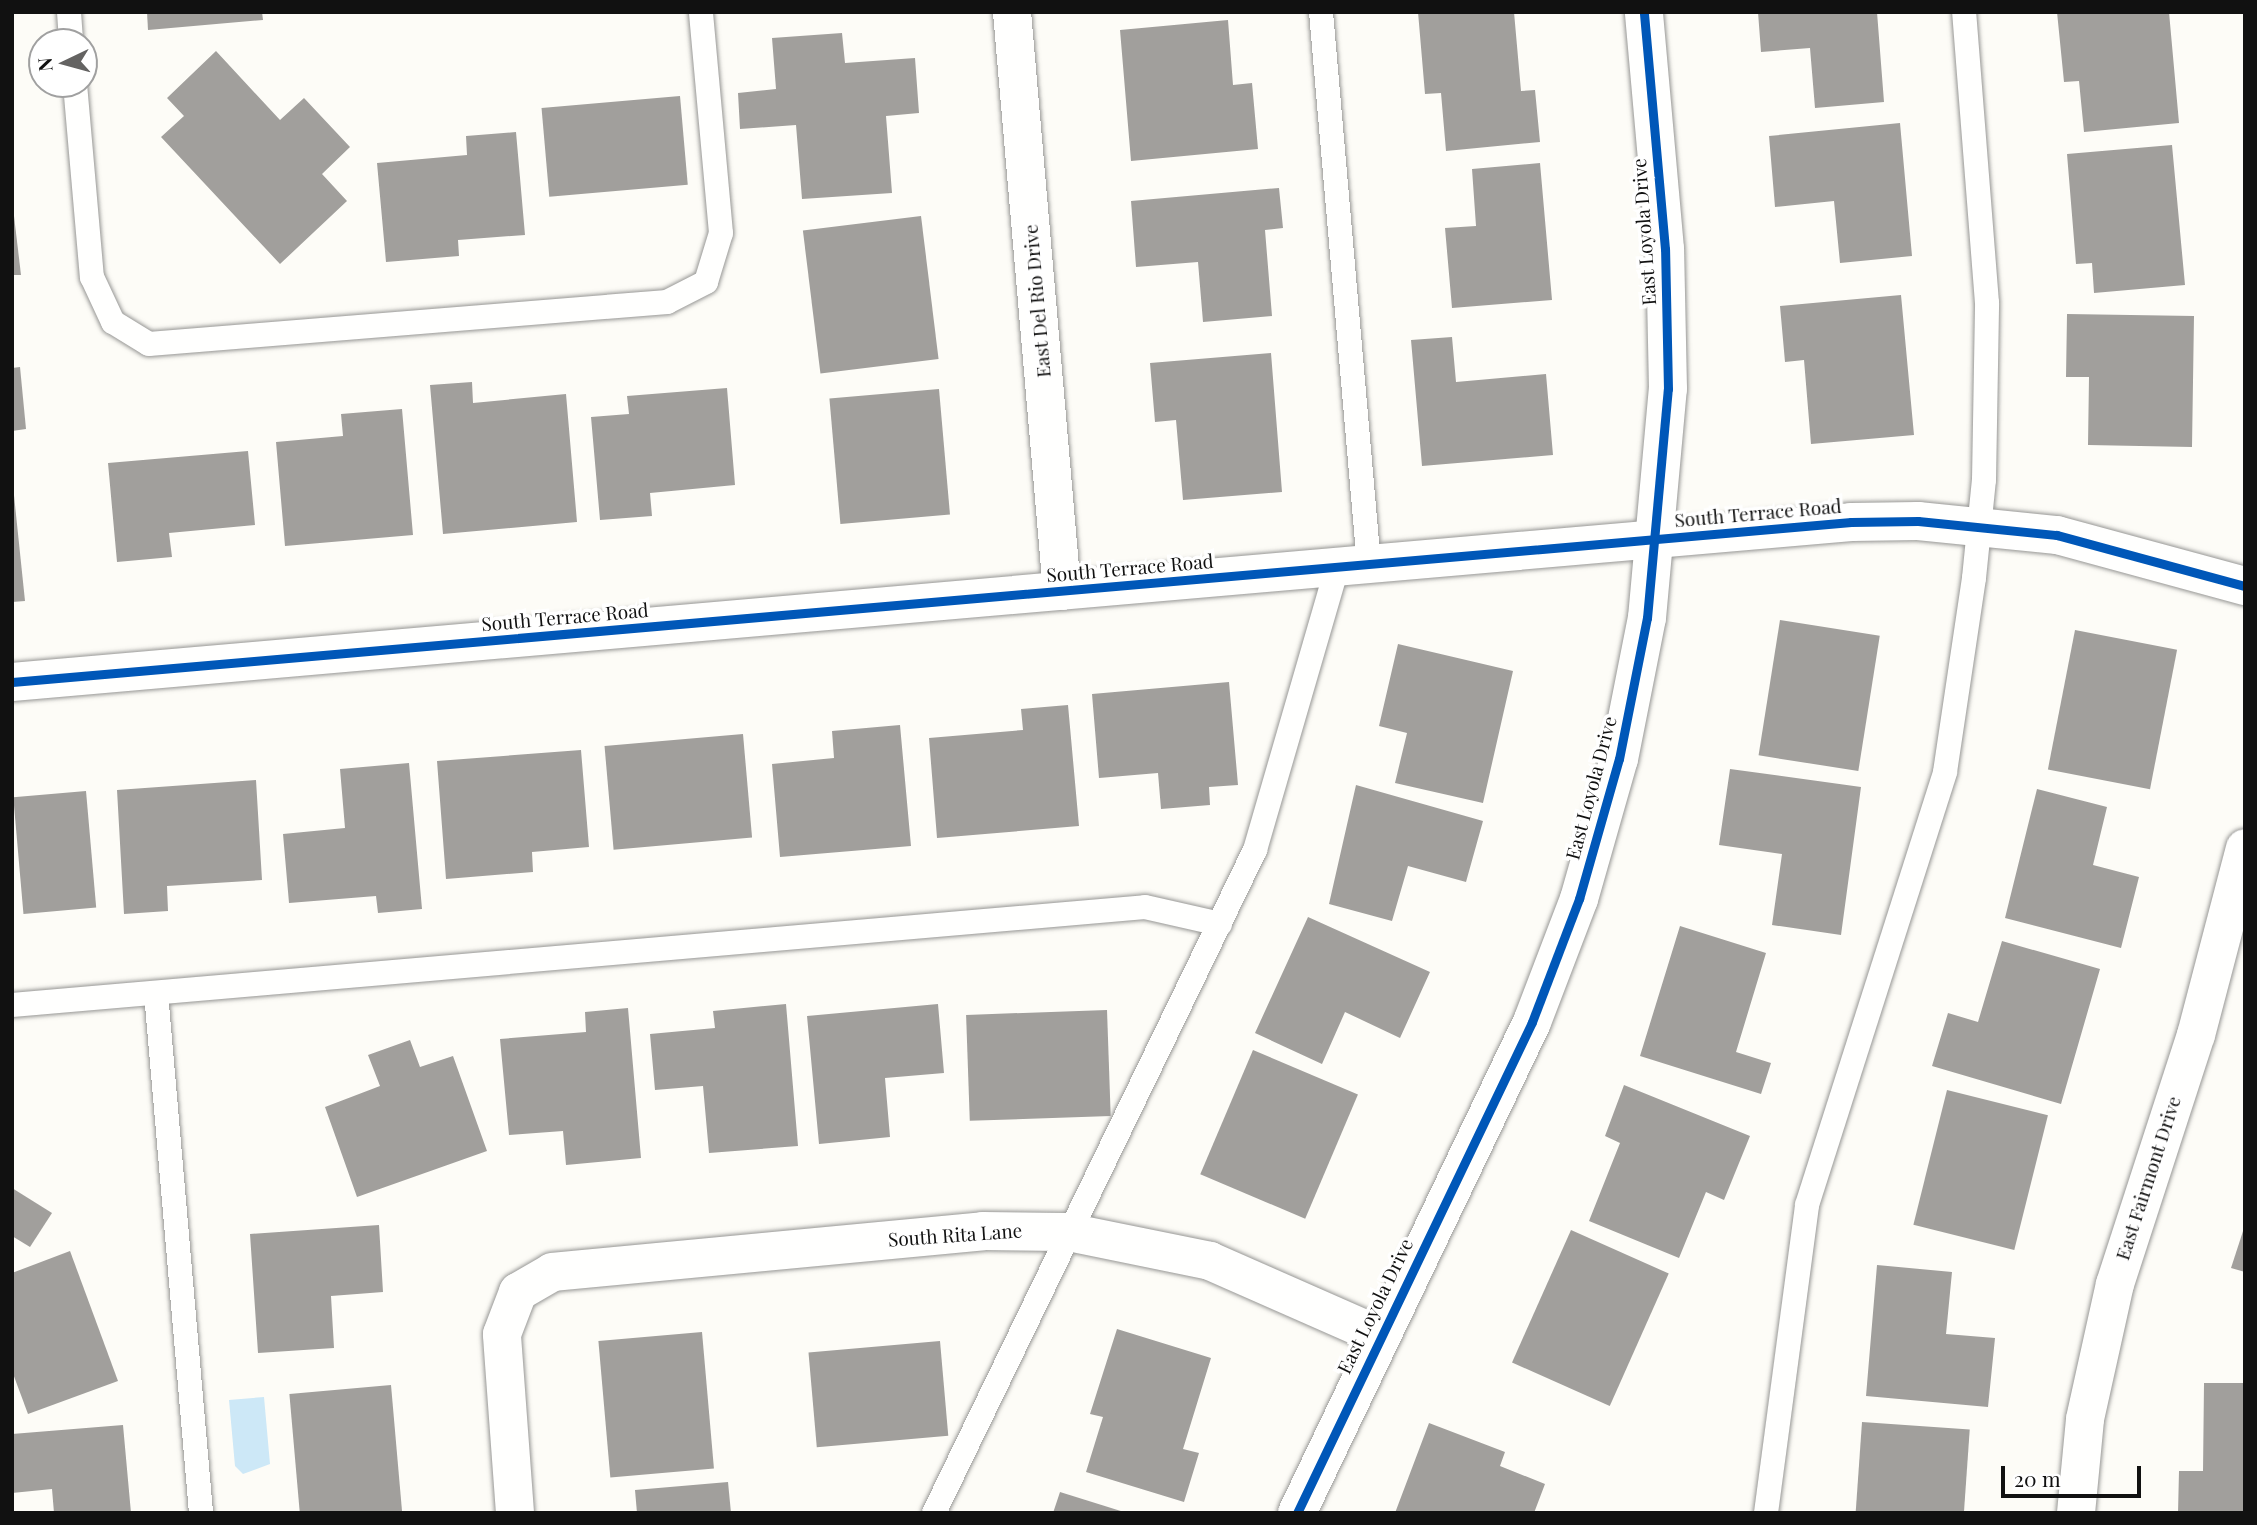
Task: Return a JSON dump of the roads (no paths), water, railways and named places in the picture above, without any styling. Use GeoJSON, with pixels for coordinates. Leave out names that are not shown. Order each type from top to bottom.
{"type":"FeatureCollection","features":[{"type":"Feature","properties":{"kind":"street","name":"East Del Rio Drive"},"geometry":{"type":"LineString","coordinates":[[1012,12],[1062,591]]}},
{"type":"Feature","properties":{"kind":"street","name":"East Loyola Drive"},"geometry":{"type":"LineString","coordinates":[[1297,1513],[1532,1022],[1579,899],[1634,690],[1657,539],[1668,316],[1644,12]]}},
{"type":"Feature","properties":{"kind":"street","name":"South Terrace Road"},"geometry":{"type":"LineString","coordinates":[[12,682],[1852,522],[1980,527],[2057,535],[2245,586]]}},
{"type":"Feature","properties":{"kind":"street","name":"East Fairmont Drive"},"geometry":{"type":"LineString","coordinates":[[2076,1513],[2085,1419],[2111,1297],[2196,1035],[2245,848]]}},
{"type":"Feature","properties":{"kind":"street","name":"South Rita Lane"},"geometry":{"type":"LineString","coordinates":[[514,1513],[501,1357],[507,1312],[518,1292],[573,1269],[983,1231],[1068,1232],[1210,1261],[1380,1336]]}},
{"type":"Feature","properties":{"kind":"lane"},"geometry":{"type":"LineString","coordinates":[[76,98],[92,277],[113,322],[149,344],[667,302],[706,282],[721,233],[701,12]]}},
{"type":"Feature","properties":{"kind":"lane"},"geometry":{"type":"LineString","coordinates":[[934,1513],[1068,1232],[1220,924],[1266,819],[1353,566],[1321,12]]}},
{"type":"Feature","properties":{"kind":"lane"},"geometry":{"type":"LineString","coordinates":[[1766,1513],[1807,1205],[1945,772],[1980,527],[1987,303],[1964,12]]}},
{"type":"Feature","properties":{"kind":"lane"},"geometry":{"type":"LineString","coordinates":[[12,1006],[1145,907],[1220,924]]}},
{"type":"Feature","properties":{"kind":"lane"},"geometry":{"type":"LineString","coordinates":[[156,993],[201,1513]]}},
{"type":"Feature","properties":{"kind":"water"},"geometry":{"type":"Polygon","coordinates":[[[264,1397],[270,1464],[243,1474],[235,1466],[229,1400],[264,1397]]]}}]}
